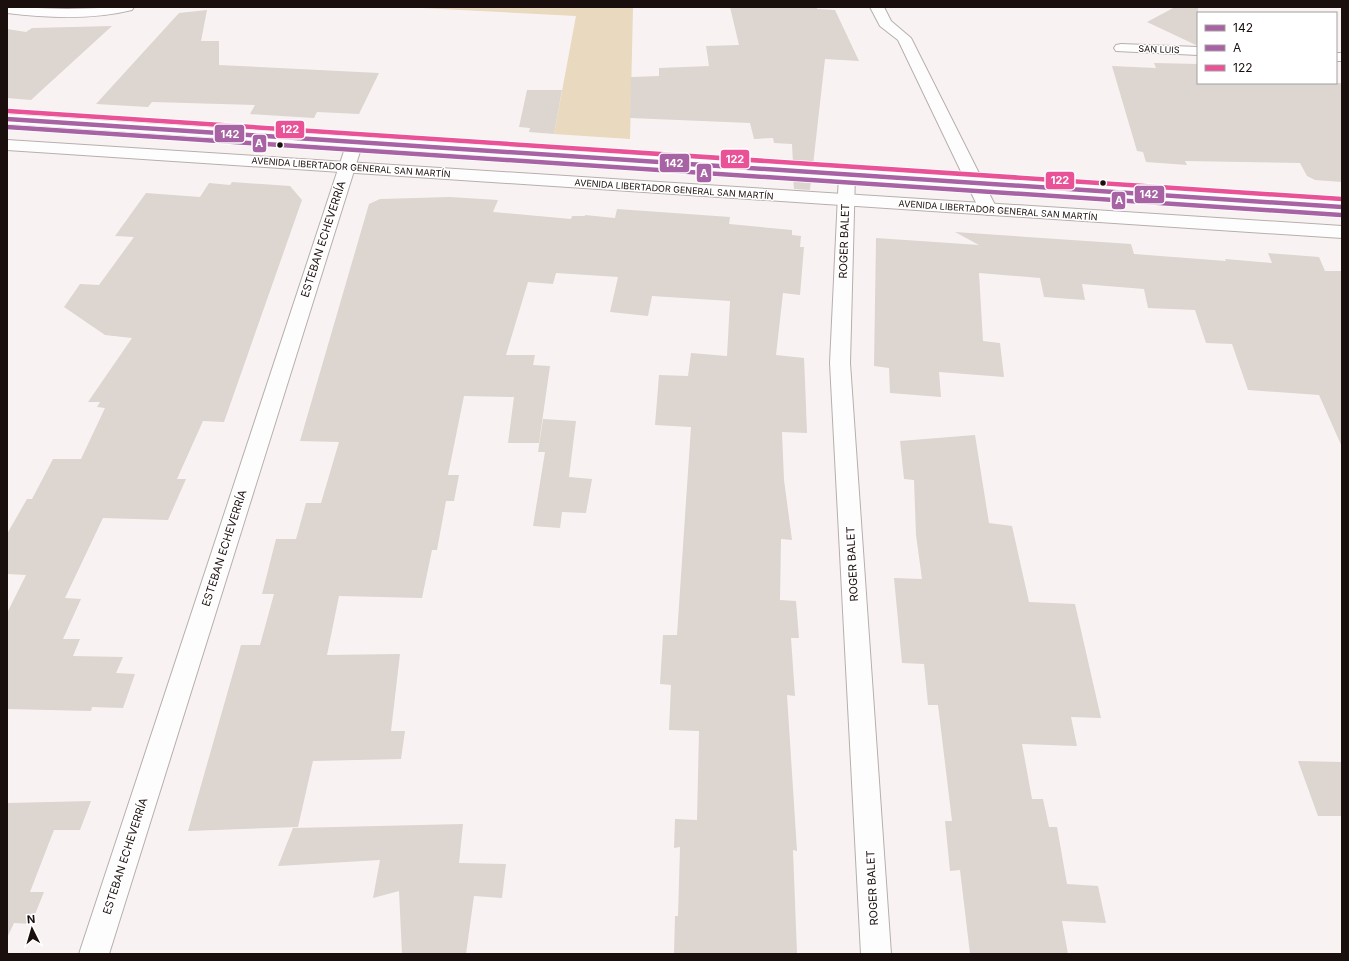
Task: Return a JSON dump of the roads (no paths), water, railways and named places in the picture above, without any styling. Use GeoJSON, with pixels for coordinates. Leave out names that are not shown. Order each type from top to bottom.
{"type":"FeatureCollection","features":[{"type":"Feature","properties":{"kind":"main road"},"geometry":{"type":"LineString","coordinates":[[7,9],[55,13],[83,13],[127,7]]}},
{"type":"Feature","properties":{"kind":"main road"},"geometry":{"type":"LineString","coordinates":[[877,7],[885,23],[904,38],[988,209]]}},
{"type":"Feature","properties":{"kind":"main road","name":"SAN LUIS"},"geometry":{"type":"LineString","coordinates":[[1121,48],[1197,51]]}},
{"type":"Feature","properties":{"kind":"main road"},"geometry":{"type":"LineString","coordinates":[[7,119],[1342,207]]}},
{"type":"Feature","properties":{"kind":"main road","name":"ESTEBAN ECHEVERRÍA"},"geometry":{"type":"LineString","coordinates":[[94,954],[355,142]]}},
{"type":"Feature","properties":{"kind":"main road","name":"AVENIDA LIBERTADOR GENERAL SAN MARTÍN"},"geometry":{"type":"LineString","coordinates":[[7,145],[1342,232]]}},
{"type":"Feature","properties":{"kind":"main road","name":"ROGER BALET"},"geometry":{"type":"LineString","coordinates":[[846,174],[840,362],[876,954]]}}]}
